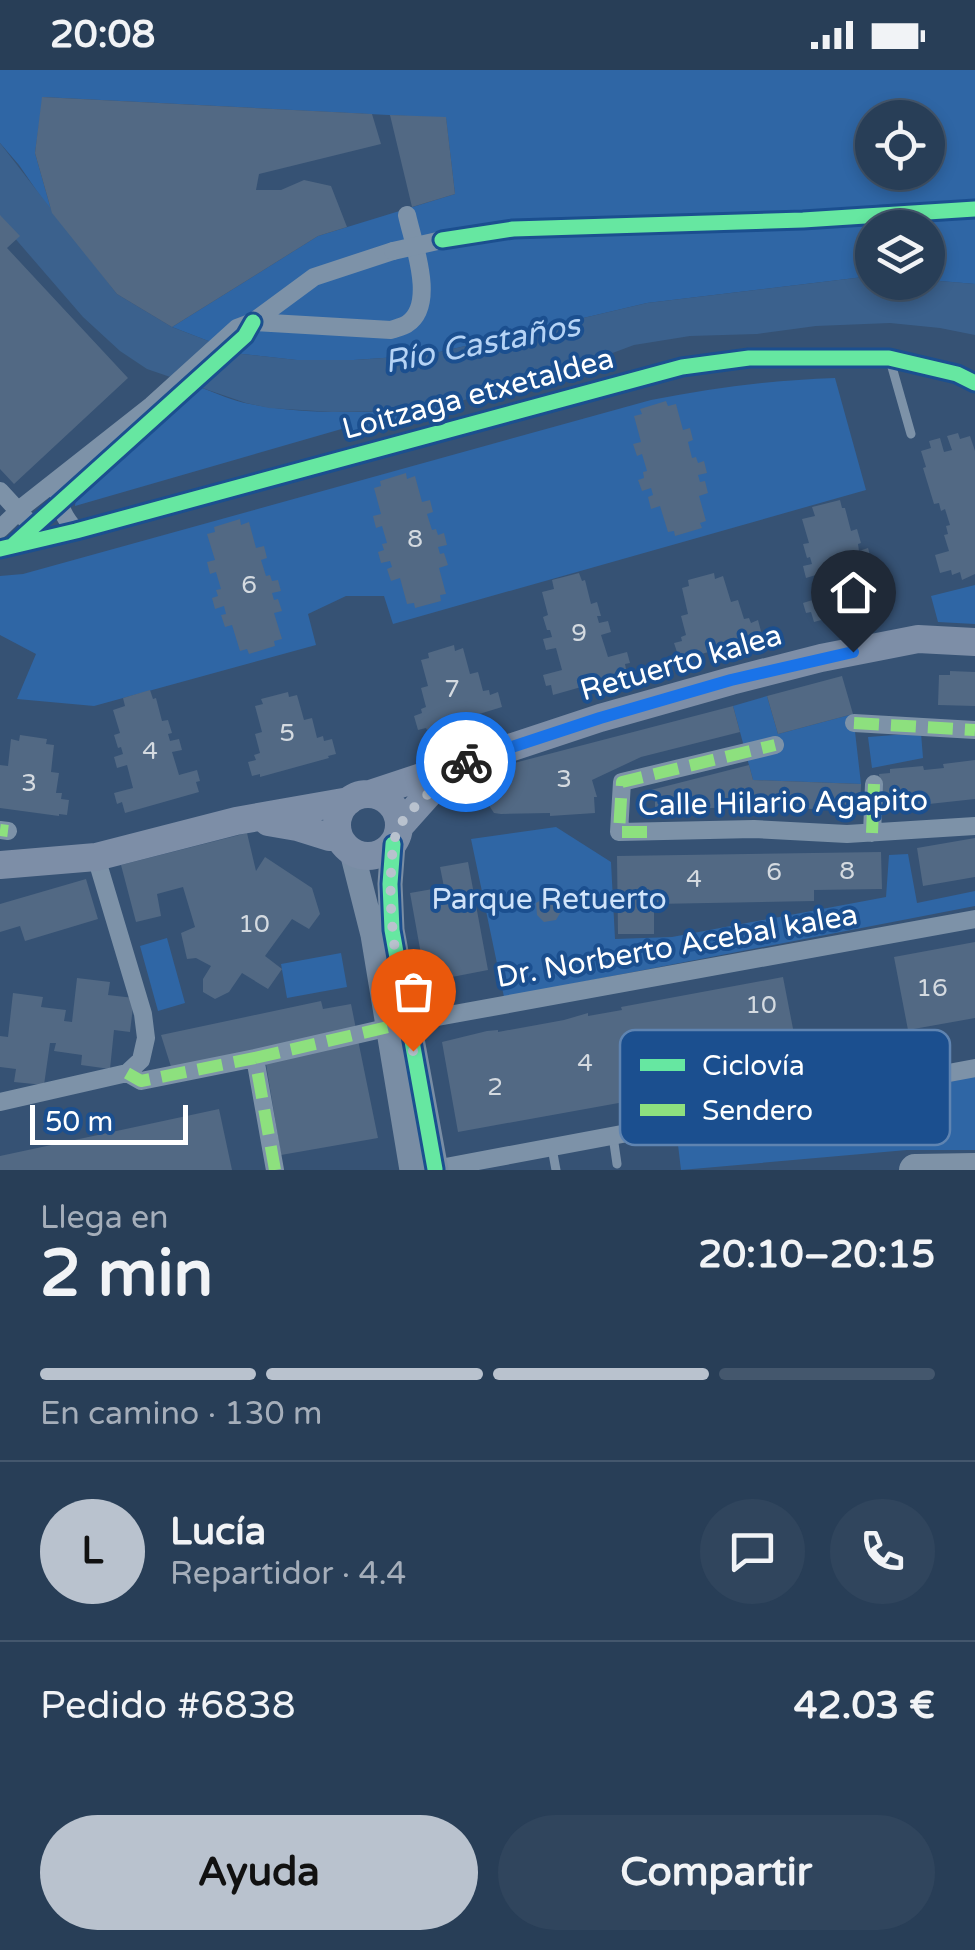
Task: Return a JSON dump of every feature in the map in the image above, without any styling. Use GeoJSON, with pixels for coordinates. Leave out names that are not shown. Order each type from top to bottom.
{"type":"FeatureCollection","features":[{"type":"Feature","properties":{"kind":"highway"},"geometry":{"type":"LineString","coordinates":[[916,1170],[975,1169]]}},
{"type":"Feature","properties":{"kind":"main road","name":"Retuerto kalea"},"geometry":{"type":"LineString","coordinates":[[236,821],[359,798],[638,708],[821,658],[918,639],[975,642]]}},
{"type":"Feature","properties":{"kind":"main road"},"geometry":{"type":"LineString","coordinates":[[0,865],[96,857],[236,821],[297,827],[345,843],[360,855],[378,854],[432,790],[467,761]]}},
{"type":"Feature","properties":{"kind":"main road"},"geometry":{"type":"LineString","coordinates":[[345,843],[337,828],[340,813],[359,798],[379,796],[394,808],[396,835]]}},
{"type":"Feature","properties":{"kind":"street"},"geometry":{"type":"LineString","coordinates":[[9,520],[152,406],[245,325],[314,277],[393,251],[513,229],[803,220],[975,208]]}},
{"type":"Feature","properties":{"kind":"street"},"geometry":{"type":"LineString","coordinates":[[245,325],[391,330],[406,324],[416,314],[422,298],[422,281],[407,215]]}},
{"type":"Feature","properties":{"kind":"street","name":"Loitzaga etxetaldea"},"geometry":{"type":"LineString","coordinates":[[0,549],[76,532],[682,367],[749,358],[890,358],[957,374],[975,383]]}},
{"type":"Feature","properties":{"kind":"street"},"geometry":{"type":"LineString","coordinates":[[59,480],[58,504],[76,532]]}},
{"type":"Feature","properties":{"kind":"street"},"geometry":{"type":"LineString","coordinates":[[0,491],[22,544]]}},
{"type":"Feature","properties":{"kind":"street"},"geometry":{"type":"LineString","coordinates":[[9,520],[44,539]]}},
{"type":"Feature","properties":{"kind":"street"},"geometry":{"type":"LineString","coordinates":[[854,724],[975,730]]}},
{"type":"Feature","properties":{"kind":"street","name":"Calle Hilario Agapito"},"geometry":{"type":"LineString","coordinates":[[775,746],[622,782],[619,832],[754,830],[848,834],[975,826]]}},
{"type":"Feature","properties":{"kind":"street"},"geometry":{"type":"LineString","coordinates":[[872,833],[874,784]]}},
{"type":"Feature","properties":{"kind":"street"},"geometry":{"type":"LineString","coordinates":[[396,835],[390,896],[412,1170]]}},
{"type":"Feature","properties":{"kind":"street"},"geometry":{"type":"LineString","coordinates":[[345,843],[435,1170],[620,1135]]}},
{"type":"Feature","properties":{"kind":"street"},"geometry":{"type":"LineString","coordinates":[[96,857],[143,1014],[146,1038],[141,1060],[127,1074]]}},
{"type":"Feature","properties":{"kind":"street","name":"Dr. Norberto Acebal kalea"},"geometry":{"type":"LineString","coordinates":[[0,1102],[127,1074],[142,1081],[398,1025],[975,919]]}},
{"type":"Feature","properties":{"kind":"street"},"geometry":{"type":"LineString","coordinates":[[255,1058],[275,1170]]}},
{"type":"Feature","properties":{"kind":"street"},"geometry":{"type":"LineString","coordinates":[[950,1073],[975,1068]]}},
{"type":"Feature","properties":{"kind":"lane"},"geometry":{"type":"LineString","coordinates":[[890,358],[911,434]]}},
{"type":"Feature","properties":{"kind":"lane"},"geometry":{"type":"LineString","coordinates":[[613,1136],[618,1164]]}},
{"type":"Feature","properties":{"kind":"lane"},"geometry":{"type":"LineString","coordinates":[[552,1148],[556,1170]]}},
{"type":"Feature","properties":{"kind":"green space"},"geometry":{"type":"Polygon","coordinates":[[[0,70],[975,70],[975,284],[945,281],[945,210],[855,210],[855,278],[647,303],[427,355],[296,360],[242,354],[172,327],[318,236],[455,194],[446,118],[43,97],[35,153],[52,213],[0,143],[0,70]]]}},
{"type":"Feature","properties":{"kind":"green space"},"geometry":{"type":"Polygon","coordinates":[[[835,378],[866,490],[393,624],[384,596],[346,596],[308,614],[316,645],[94,706],[17,699],[36,654],[0,635],[0,576],[23,574],[651,400],[743,385],[835,378]]]}},
{"type":"Feature","properties":{"kind":"green space"},"geometry":{"type":"Polygon","coordinates":[[[199,387],[244,403],[302,411],[466,407],[356,436],[345,428],[75,506],[76,497],[199,387]]]}},
{"type":"Feature","properties":{"kind":"green space"},"geometry":{"type":"Polygon","coordinates":[[[975,585],[975,624],[938,622],[931,596],[975,585]]]}},
{"type":"Feature","properties":{"kind":"green space"},"geometry":{"type":"Polygon","coordinates":[[[767,696],[778,734],[853,714],[861,784],[753,780],[733,706],[767,696]]]}},
{"type":"Feature","properties":{"kind":"green space"},"geometry":{"type":"Polygon","coordinates":[[[921,733],[923,758],[872,768],[868,737],[921,733]]]}},
{"type":"Feature","properties":{"kind":"green space","name":"Parque Retuerto"},"geometry":{"type":"Polygon","coordinates":[[[556,827],[611,862],[615,939],[672,937],[886,897],[889,855],[908,854],[917,903],[975,891],[975,906],[504,997],[471,839],[556,827]]]}},
{"type":"Feature","properties":{"kind":"green space"},"geometry":{"type":"Polygon","coordinates":[[[167,938],[185,1003],[158,1011],[140,946],[167,938]]]}},
{"type":"Feature","properties":{"kind":"green space"},"geometry":{"type":"Polygon","coordinates":[[[341,953],[347,987],[287,998],[281,964],[341,953]]]}},
{"type":"Feature","properties":{"kind":"green space"},"geometry":{"type":"Polygon","coordinates":[[[975,1073],[975,1150],[907,1150],[681,1170],[678,1145],[950,1145],[950,1078],[975,1073]]]}},
{"type":"Feature","properties":{"kind":"water","name":"Río Castaños"},"geometry":{"type":"Polygon","coordinates":[[[0,143],[117,294],[172,327],[242,354],[297,360],[427,355],[647,303],[855,278],[855,300],[945,300],[945,281],[975,284],[975,335],[890,323],[690,336],[634,345],[540,380],[449,404],[391,411],[269,408],[147,369],[120,351],[83,317],[0,221],[0,143]]]}},
{"type":"Feature","properties":{"kind":"building"},"geometry":{"type":"Polygon","coordinates":[[[42,97],[372,114],[381,144],[259,174],[256,190],[281,190],[304,180],[331,186],[347,227],[318,236],[172,327],[117,294],[52,213],[35,153],[42,97]]]}},
{"type":"Feature","properties":{"kind":"building"},"geometry":{"type":"Polygon","coordinates":[[[390,115],[446,117],[455,194],[412,207],[390,115]]]}},
{"type":"Feature","properties":{"kind":"building"},"geometry":{"type":"Polygon","coordinates":[[[0,215],[20,236],[7,248],[128,378],[14,484],[0,469],[0,215]]]}},
{"type":"Feature","properties":{"kind":"building"},"geometry":{"type":"Polygon","coordinates":[[[666,401],[668,406],[676,404],[683,430],[690,428],[692,458],[696,457],[698,463],[704,461],[707,473],[698,475],[700,482],[705,481],[708,493],[699,496],[706,521],[700,523],[702,528],[675,536],[674,531],[668,532],[660,506],[651,509],[651,488],[642,491],[638,480],[647,471],[642,454],[637,456],[633,444],[641,442],[634,416],[642,414],[640,409],[666,401]]]}},
{"type":"Feature","properties":{"kind":"building"},"geometry":{"type":"Polygon","coordinates":[[[958,433],[960,439],[970,436],[975,451],[975,574],[962,580],[960,572],[940,573],[935,555],[949,551],[944,535],[950,525],[945,509],[941,511],[939,503],[934,504],[921,451],[931,448],[929,441],[940,438],[944,452],[952,450],[947,436],[958,433]]]}},
{"type":"Feature","properties":{"kind":"building"},"geometry":{"type":"Polygon","coordinates":[[[406,473],[407,479],[415,476],[422,502],[430,500],[433,512],[427,514],[432,530],[436,529],[438,535],[444,533],[447,545],[438,547],[448,565],[439,568],[446,594],[440,595],[441,601],[415,608],[414,603],[407,604],[400,578],[391,581],[387,569],[392,567],[390,561],[381,563],[378,552],[387,543],[382,526],[376,528],[373,516],[381,514],[374,488],[381,486],[380,481],[406,473]]]}},
{"type":"Feature","properties":{"kind":"building"},"geometry":{"type":"Polygon","coordinates":[[[840,500],[851,531],[857,529],[859,551],[868,548],[871,559],[862,562],[868,585],[887,579],[888,602],[814,622],[803,603],[822,597],[816,575],[806,578],[803,566],[812,564],[803,544],[809,543],[802,519],[815,516],[812,507],[840,500]]]}},
{"type":"Feature","properties":{"kind":"building"},"geometry":{"type":"Polygon","coordinates":[[[240,519],[241,525],[249,522],[256,548],[264,546],[267,558],[261,560],[266,576],[278,580],[281,591],[272,593],[282,611],[274,613],[282,639],[274,641],[275,646],[249,654],[247,649],[240,651],[232,625],[225,627],[221,615],[226,614],[224,606],[215,609],[212,598],[221,589],[216,572],[210,574],[207,562],[215,560],[207,534],[215,532],[214,527],[240,519]]]}},
{"type":"Feature","properties":{"kind":"building"},"geometry":{"type":"Polygon","coordinates":[[[579,573],[585,580],[591,604],[597,602],[599,623],[608,621],[611,632],[601,635],[608,657],[627,652],[630,663],[625,664],[627,674],[553,695],[543,675],[562,670],[556,648],[546,650],[543,639],[552,637],[543,617],[548,615],[542,592],[554,589],[552,580],[579,573]]]}},
{"type":"Feature","properties":{"kind":"building"},"geometry":{"type":"Polygon","coordinates":[[[714,573],[715,579],[723,576],[731,602],[738,600],[744,619],[749,618],[751,623],[758,620],[762,635],[679,658],[674,643],[686,635],[681,616],[688,614],[682,588],[689,586],[688,580],[714,573]]]}},
{"type":"Feature","properties":{"kind":"building"},"geometry":{"type":"Polygon","coordinates":[[[454,645],[455,651],[463,648],[470,674],[478,672],[483,691],[489,690],[490,695],[498,692],[502,707],[418,730],[414,716],[426,707],[421,688],[428,686],[421,660],[429,658],[428,653],[454,645]]]}},
{"type":"Feature","properties":{"kind":"building"},"geometry":{"type":"Polygon","coordinates":[[[950,671],[975,672],[975,706],[938,705],[939,675],[950,675],[950,671]]]}},
{"type":"Feature","properties":{"kind":"building"},"geometry":{"type":"Polygon","coordinates":[[[842,676],[853,714],[778,734],[767,696],[842,676]]]}},
{"type":"Feature","properties":{"kind":"building"},"geometry":{"type":"Polygon","coordinates":[[[150,690],[162,721],[168,720],[170,741],[179,739],[182,750],[172,752],[179,775],[197,770],[199,792],[125,813],[114,793],[133,788],[127,765],[117,768],[114,757],[123,754],[114,735],[120,733],[113,710],[125,706],[123,698],[150,690]]]}},
{"type":"Feature","properties":{"kind":"building"},"geometry":{"type":"Polygon","coordinates":[[[288,692],[289,697],[297,695],[304,720],[312,718],[317,738],[332,739],[336,754],[252,776],[248,762],[256,760],[254,755],[260,753],[255,734],[262,732],[255,706],[263,704],[261,699],[288,692]]]}},
{"type":"Feature","properties":{"kind":"building"},"geometry":{"type":"Polygon","coordinates":[[[733,706],[740,732],[641,757],[592,780],[597,797],[595,813],[501,814],[490,807],[487,778],[495,768],[733,706]]]}},
{"type":"Feature","properties":{"kind":"building"},"geometry":{"type":"Polygon","coordinates":[[[20,735],[47,739],[46,744],[54,745],[51,772],[59,773],[56,793],[69,800],[67,815],[0,808],[0,765],[8,766],[11,739],[19,741],[20,735]]]}},
{"type":"Feature","properties":{"kind":"building"},"geometry":{"type":"Polygon","coordinates":[[[975,760],[975,799],[883,809],[879,774],[890,773],[890,769],[944,768],[943,764],[975,760]]]}},
{"type":"Feature","properties":{"kind":"building"},"geometry":{"type":"Polygon","coordinates":[[[749,765],[753,780],[861,784],[860,811],[765,807],[655,809],[651,790],[749,765]]]}},
{"type":"Feature","properties":{"kind":"building"},"geometry":{"type":"Polygon","coordinates":[[[247,833],[256,871],[265,857],[312,888],[320,914],[309,929],[292,919],[265,956],[282,969],[268,989],[242,973],[229,992],[215,999],[203,992],[203,979],[211,966],[196,958],[187,959],[181,933],[195,927],[183,887],[157,894],[161,916],[136,922],[121,865],[247,833]]]}},
{"type":"Feature","properties":{"kind":"building"},"geometry":{"type":"Polygon","coordinates":[[[975,838],[975,877],[923,886],[917,848],[975,838]]]}},
{"type":"Feature","properties":{"kind":"building"},"geometry":{"type":"Polygon","coordinates":[[[881,852],[882,889],[814,890],[814,901],[654,904],[654,934],[618,934],[617,856],[881,852]]]}},
{"type":"Feature","properties":{"kind":"building"},"geometry":{"type":"Polygon","coordinates":[[[468,862],[488,970],[426,982],[410,893],[444,887],[440,867],[468,862]]]}},
{"type":"Feature","properties":{"kind":"building"},"geometry":{"type":"Polygon","coordinates":[[[86,879],[98,919],[25,941],[20,926],[0,932],[0,904],[86,879]]]}},
{"type":"Feature","properties":{"kind":"building"},"geometry":{"type":"Polygon","coordinates":[[[546,897],[557,900],[562,910],[556,920],[544,922],[537,915],[536,903],[546,897]]]}},
{"type":"Feature","properties":{"kind":"building"},"geometry":{"type":"Polygon","coordinates":[[[975,942],[975,1018],[908,1030],[894,957],[975,942]]]}},
{"type":"Feature","properties":{"kind":"building"},"geometry":{"type":"Polygon","coordinates":[[[783,977],[793,1030],[620,1030],[620,1103],[458,1132],[442,1042],[622,1010],[621,1007],[783,977]]]}},
{"type":"Feature","properties":{"kind":"building"},"geometry":{"type":"Polygon","coordinates":[[[77,978],[110,982],[108,995],[134,998],[130,1032],[114,1030],[110,1069],[81,1065],[82,1055],[54,1051],[56,1043],[50,1043],[44,1085],[14,1082],[16,1069],[0,1067],[0,1036],[8,1037],[13,993],[43,997],[41,1007],[66,1010],[64,1021],[72,1022],[77,978]]]}},
{"type":"Feature","properties":{"kind":"building"},"geometry":{"type":"Polygon","coordinates":[[[321,1001],[323,1009],[351,1004],[357,1034],[172,1070],[161,1035],[321,1001]]]}},
{"type":"Feature","properties":{"kind":"building"},"geometry":{"type":"Polygon","coordinates":[[[358,1040],[378,1138],[281,1155],[265,1058],[358,1040]]]}},
{"type":"Feature","properties":{"kind":"building"},"geometry":{"type":"Polygon","coordinates":[[[219,1109],[232,1170],[0,1170],[0,1156],[219,1109]]]}},
{"type":"Feature","properties":{"kind":"marked path"},"geometry":{"type":"LineString","coordinates":[[854,723],[975,730]]}},
{"type":"Feature","properties":{"kind":"marked path"},"geometry":{"type":"LineString","coordinates":[[647,832],[619,832],[622,782],[775,745]]}},
{"type":"Feature","properties":{"kind":"marked path"},"geometry":{"type":"LineString","coordinates":[[872,833],[874,784]]}},
{"type":"Feature","properties":{"kind":"marked path"},"geometry":{"type":"LineString","coordinates":[[0,830],[8,831]]}},
{"type":"Feature","properties":{"kind":"marked path"},"geometry":{"type":"LineString","coordinates":[[255,1058],[388,1027]]}},
{"type":"Feature","properties":{"kind":"marked path"},"geometry":{"type":"LineString","coordinates":[[127,1073],[141,1081],[255,1058],[275,1170]]}},
{"type":"Feature","properties":{"kind":"cycle path"},"geometry":{"type":"LineString","coordinates":[[442,240],[513,229],[803,220],[975,209]]}},
{"type":"Feature","properties":{"kind":"cycle path"},"geometry":{"type":"LineString","coordinates":[[12,546],[245,336],[253,322]]}},
{"type":"Feature","properties":{"kind":"cycle path"},"geometry":{"type":"LineString","coordinates":[[0,549],[682,367],[749,358],[889,358],[957,374],[975,383]]}},
{"type":"Feature","properties":{"kind":"cycle path"},"geometry":{"type":"LineString","coordinates":[[393,844],[392,930],[435,1169]]}},
{"type":"Feature","properties":{"kind":"way so far"},"geometry":{"type":"LineString","coordinates":[[413,1051],[392,930],[393,844],[399,826],[432,790],[466,762]]}},
{"type":"Feature","properties":{"kind":"route"},"geometry":{"type":"LineString","coordinates":[[466,762],[731,680],[853,652]]}}]}
